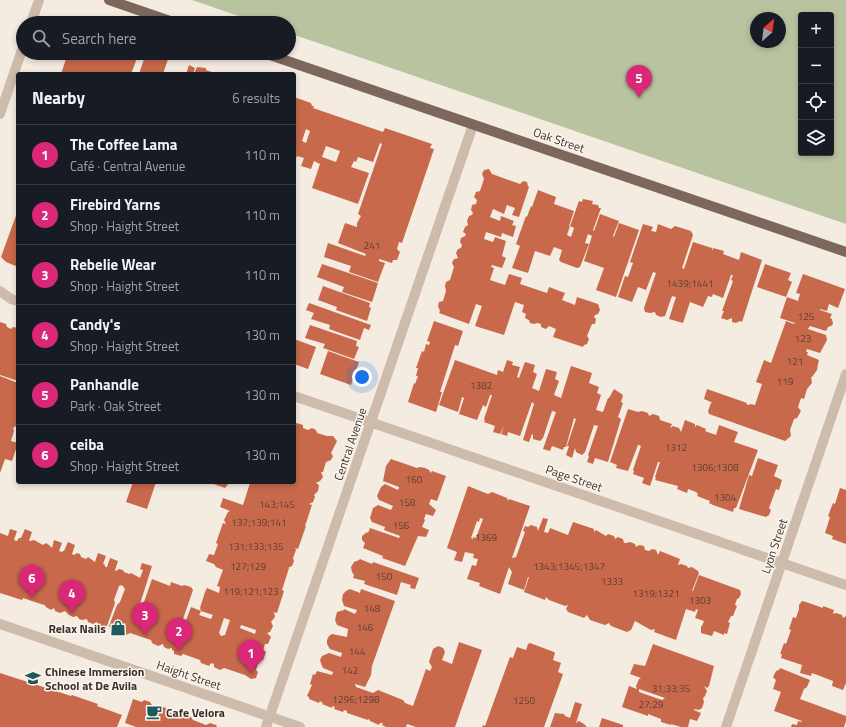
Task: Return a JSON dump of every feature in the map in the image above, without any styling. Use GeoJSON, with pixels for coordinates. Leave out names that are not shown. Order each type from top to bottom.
{"type":"FeatureCollection","features":[{"type":"Feature","properties":{"kind":"main road"},"geometry":{"type":"LineString","coordinates":[[109,0],[156,16]]}},
{"type":"Feature","properties":{"kind":"main road","name":"Oak Street"},"geometry":{"type":"LineString","coordinates":[[285,60],[846,252]]}},
{"type":"Feature","properties":{"kind":"street"},"geometry":{"type":"LineString","coordinates":[[33,16],[39,0]]}},
{"type":"Feature","properties":{"kind":"street"},"geometry":{"type":"LineString","coordinates":[[0,114],[19,60]]}},
{"type":"Feature","properties":{"kind":"street","name":"Central Avenue"},"geometry":{"type":"LineString","coordinates":[[266,727],[473,124]]}},
{"type":"Feature","properties":{"kind":"street"},"geometry":{"type":"LineString","coordinates":[[0,291],[14,300]]}},
{"type":"Feature","properties":{"kind":"street","name":"Lyon Street"},"geometry":{"type":"LineString","coordinates":[[726,727],[846,374]]}},
{"type":"Feature","properties":{"kind":"street","name":"Page Street"},"geometry":{"type":"LineString","coordinates":[[296,397],[846,585]]}},
{"type":"Feature","properties":{"kind":"street","name":"Haight Street"},"geometry":{"type":"LineString","coordinates":[[0,624],[300,727]]}},
{"type":"Feature","properties":{"kind":"green space"},"geometry":{"type":"Polygon","coordinates":[[[192,0],[846,0],[846,224],[296,35],[296,16],[239,16],[192,0]]]}},
{"type":"Feature","properties":{"kind":"building"},"geometry":{"type":"Polygon","coordinates":[[[66,60],[136,60],[132,72],[62,72],[66,60]]]}},
{"type":"Feature","properties":{"kind":"building"},"geometry":{"type":"Polygon","coordinates":[[[144,60],[168,60],[164,72],[140,72],[144,60]]]}},
{"type":"Feature","properties":{"kind":"building"},"geometry":{"type":"Polygon","coordinates":[[[189,65],[195,68],[194,72],[187,72],[189,65]]]}},
{"type":"Feature","properties":{"kind":"building"},"geometry":{"type":"Polygon","coordinates":[[[197,67],[206,68],[206,70],[212,72],[195,72],[197,67]]]}},
{"type":"Feature","properties":{"kind":"building"},"geometry":{"type":"Polygon","coordinates":[[[296,98],[311,103],[312,106],[314,106],[313,108],[383,132],[385,128],[432,144],[430,148],[434,149],[402,243],[399,242],[397,249],[400,252],[397,260],[393,260],[392,263],[379,259],[379,261],[385,263],[378,282],[349,272],[351,266],[324,257],[328,243],[365,256],[366,254],[338,243],[345,223],[357,227],[357,223],[361,216],[358,214],[382,144],[380,143],[373,162],[358,157],[356,162],[354,161],[351,167],[369,173],[358,204],[312,188],[320,164],[314,161],[311,169],[301,166],[304,158],[297,156],[296,158],[296,98]],[[306,129],[302,141],[306,143],[310,131],[306,129]],[[326,146],[322,157],[336,162],[340,151],[326,146]]]}},
{"type":"Feature","properties":{"kind":"building"},"geometry":{"type":"Polygon","coordinates":[[[489,169],[492,174],[520,184],[523,181],[527,182],[529,187],[519,217],[512,215],[515,208],[507,205],[504,214],[493,209],[490,217],[500,221],[501,216],[514,221],[512,225],[516,226],[513,237],[502,233],[501,237],[486,232],[484,239],[493,242],[495,237],[506,241],[502,256],[506,258],[502,268],[492,265],[491,267],[494,268],[490,280],[505,285],[509,274],[522,278],[520,284],[547,293],[549,287],[565,293],[562,300],[575,305],[577,297],[598,304],[600,310],[594,317],[596,319],[595,324],[592,324],[587,336],[589,339],[587,344],[583,347],[553,337],[556,329],[549,326],[546,329],[541,327],[541,324],[530,323],[529,320],[525,318],[526,314],[522,312],[524,305],[515,302],[504,335],[475,326],[482,306],[476,304],[469,324],[439,313],[439,302],[443,301],[446,291],[446,282],[450,280],[454,267],[452,263],[454,259],[458,258],[456,253],[458,249],[461,248],[461,238],[466,234],[463,232],[465,227],[468,225],[467,221],[469,216],[473,213],[471,210],[472,205],[476,204],[477,200],[474,197],[476,192],[480,191],[484,179],[482,174],[484,170],[489,169]]]}},
{"type":"Feature","properties":{"kind":"building"},"geometry":{"type":"Polygon","coordinates":[[[538,190],[556,197],[554,204],[574,211],[569,226],[579,201],[582,202],[583,199],[593,201],[592,204],[598,205],[599,208],[601,208],[593,230],[594,231],[600,214],[619,221],[613,236],[614,237],[619,223],[639,230],[616,297],[596,290],[604,268],[584,261],[592,236],[588,234],[585,243],[589,244],[580,267],[577,268],[561,262],[559,260],[562,250],[554,247],[550,256],[535,251],[528,273],[512,268],[520,246],[516,244],[526,216],[527,217],[531,206],[532,207],[538,190]],[[570,226],[567,235],[571,237],[574,228],[570,226]]]}},
{"type":"Feature","properties":{"kind":"building"},"geometry":{"type":"Polygon","coordinates":[[[16,216],[16,266],[6,262],[1,257],[16,216]]]}},
{"type":"Feature","properties":{"kind":"building"},"geometry":{"type":"Polygon","coordinates":[[[643,224],[653,227],[651,231],[656,232],[658,224],[671,229],[675,226],[691,231],[693,235],[682,268],[684,269],[693,242],[712,248],[712,251],[713,248],[724,251],[723,254],[739,260],[741,252],[762,260],[742,322],[740,321],[736,323],[732,322],[732,318],[727,320],[721,318],[724,311],[722,311],[733,281],[731,280],[733,275],[731,275],[723,298],[713,294],[712,297],[708,296],[703,307],[690,302],[683,323],[669,319],[676,297],[672,296],[665,316],[661,317],[656,315],[655,312],[645,312],[644,308],[656,273],[653,272],[646,290],[638,287],[632,302],[618,297],[625,276],[628,277],[633,263],[630,262],[643,224]]]}},
{"type":"Feature","properties":{"kind":"building"},"geometry":{"type":"Polygon","coordinates":[[[322,264],[378,283],[372,302],[342,292],[344,287],[317,277],[322,264]]]}},
{"type":"Feature","properties":{"kind":"building"},"geometry":{"type":"Polygon","coordinates":[[[765,264],[791,273],[788,280],[792,282],[786,297],[757,287],[765,264]]]}},
{"type":"Feature","properties":{"kind":"building"},"geometry":{"type":"Polygon","coordinates":[[[803,274],[845,289],[838,308],[829,304],[827,311],[820,309],[832,314],[830,318],[832,319],[833,324],[828,327],[826,331],[810,326],[808,329],[826,335],[827,340],[820,353],[807,349],[807,355],[819,360],[817,370],[811,377],[812,383],[807,389],[804,399],[801,398],[798,407],[801,411],[797,418],[794,419],[790,430],[791,436],[785,441],[709,414],[708,411],[711,403],[713,403],[704,399],[707,389],[749,405],[755,405],[762,384],[756,382],[764,360],[771,363],[786,321],[795,323],[780,318],[787,297],[798,301],[800,294],[796,293],[803,274]]]}},
{"type":"Feature","properties":{"kind":"building"},"geometry":{"type":"Polygon","coordinates":[[[323,286],[370,303],[369,307],[371,308],[367,321],[336,310],[337,307],[318,300],[323,286]]]}},
{"type":"Feature","properties":{"kind":"building"},"geometry":{"type":"Polygon","coordinates":[[[309,303],[371,325],[369,330],[364,328],[360,340],[329,329],[330,325],[311,319],[314,313],[306,310],[309,303]]]}},
{"type":"Feature","properties":{"kind":"building"},"geometry":{"type":"Polygon","coordinates":[[[434,321],[463,331],[458,346],[455,345],[440,392],[442,392],[436,412],[408,402],[414,383],[415,384],[418,376],[416,376],[418,368],[416,368],[422,351],[424,352],[426,344],[429,345],[430,342],[427,341],[434,321]]]}},
{"type":"Feature","properties":{"kind":"building"},"geometry":{"type":"Polygon","coordinates":[[[0,322],[6,324],[7,327],[11,329],[13,327],[16,328],[16,380],[0,375],[0,322]]]}},
{"type":"Feature","properties":{"kind":"building"},"geometry":{"type":"Polygon","coordinates":[[[310,325],[357,341],[356,346],[359,347],[354,359],[323,348],[325,344],[305,338],[310,325]]]}},
{"type":"Feature","properties":{"kind":"building"},"geometry":{"type":"Polygon","coordinates":[[[296,340],[316,347],[308,369],[296,365],[296,340]]]}},
{"type":"Feature","properties":{"kind":"building"},"geometry":{"type":"Polygon","coordinates":[[[328,351],[359,362],[351,385],[320,374],[328,351]]]}},
{"type":"Feature","properties":{"kind":"building"},"geometry":{"type":"Polygon","coordinates":[[[455,360],[497,375],[498,370],[503,372],[507,360],[513,362],[512,365],[520,367],[517,377],[519,378],[525,362],[535,365],[533,372],[537,374],[532,388],[539,391],[546,369],[557,372],[555,379],[559,381],[554,395],[561,398],[571,366],[592,373],[589,383],[599,387],[597,393],[601,395],[596,410],[603,412],[608,398],[614,389],[623,395],[621,402],[623,403],[618,417],[621,419],[608,462],[595,458],[593,464],[587,462],[598,426],[594,425],[585,452],[582,455],[576,452],[575,448],[572,458],[566,455],[569,446],[567,446],[576,419],[574,418],[566,447],[564,447],[563,450],[552,446],[550,451],[543,449],[556,412],[552,411],[543,438],[540,441],[533,439],[532,434],[529,442],[523,440],[534,404],[532,402],[520,436],[508,432],[507,436],[501,434],[504,426],[500,434],[493,432],[495,426],[484,422],[492,395],[490,395],[486,407],[483,405],[477,420],[459,414],[464,398],[462,397],[458,412],[439,405],[455,360]]]}},
{"type":"Feature","properties":{"kind":"building"},"geometry":{"type":"Polygon","coordinates":[[[0,376],[16,382],[16,426],[13,428],[14,431],[11,441],[16,442],[16,449],[12,461],[5,459],[0,473],[0,376]]]}},
{"type":"Feature","properties":{"kind":"building"},"geometry":{"type":"Polygon","coordinates":[[[628,409],[648,413],[649,416],[653,414],[659,416],[660,420],[672,424],[670,428],[673,426],[679,428],[681,432],[685,420],[695,424],[695,427],[697,425],[706,429],[705,431],[716,435],[719,425],[738,432],[734,442],[758,450],[736,508],[734,508],[733,512],[709,503],[710,501],[697,496],[698,494],[696,492],[688,489],[687,493],[677,489],[678,486],[655,480],[660,462],[658,462],[650,486],[642,483],[644,478],[633,474],[641,446],[639,445],[628,471],[616,468],[617,465],[610,462],[628,409]]]}},
{"type":"Feature","properties":{"kind":"building"},"geometry":{"type":"Polygon","coordinates":[[[297,423],[303,425],[303,428],[308,430],[312,428],[316,430],[317,433],[333,436],[337,441],[331,453],[333,456],[331,460],[326,462],[323,472],[321,472],[323,477],[316,483],[319,485],[318,491],[314,495],[315,497],[313,502],[309,504],[312,505],[306,526],[298,549],[295,548],[296,550],[292,566],[288,568],[282,590],[284,591],[277,613],[274,612],[275,617],[271,622],[273,626],[270,632],[267,633],[271,637],[268,644],[265,644],[263,650],[266,652],[263,660],[259,661],[256,670],[258,672],[256,678],[251,679],[245,675],[224,668],[220,670],[214,667],[214,664],[211,663],[209,666],[201,663],[200,660],[183,654],[181,656],[174,654],[172,648],[168,649],[164,647],[163,644],[158,646],[152,643],[151,640],[130,633],[126,635],[121,633],[120,630],[116,631],[111,629],[109,626],[125,589],[122,585],[119,586],[107,626],[104,627],[98,625],[97,622],[93,624],[88,622],[87,619],[82,620],[77,616],[73,617],[65,611],[60,613],[55,611],[54,608],[51,610],[44,604],[23,598],[22,600],[0,593],[0,533],[8,536],[10,529],[17,531],[14,540],[17,541],[21,538],[25,529],[32,532],[29,541],[34,540],[43,545],[46,543],[52,548],[54,540],[62,543],[59,551],[62,552],[64,551],[68,542],[75,545],[72,554],[74,555],[77,553],[80,554],[81,557],[86,559],[88,557],[95,562],[98,553],[106,556],[103,564],[105,567],[107,567],[110,558],[118,561],[116,571],[119,569],[123,570],[124,572],[129,574],[131,573],[140,578],[143,570],[140,569],[142,563],[152,566],[140,604],[143,605],[152,579],[170,586],[171,582],[182,586],[184,585],[191,587],[193,590],[182,622],[185,623],[191,607],[201,611],[200,608],[207,588],[219,593],[220,587],[217,586],[223,570],[206,561],[209,554],[214,555],[218,544],[216,543],[223,523],[226,524],[224,520],[230,511],[220,507],[223,498],[243,505],[250,484],[296,484],[297,423]],[[201,611],[199,615],[211,619],[213,615],[201,611]],[[224,618],[219,633],[221,636],[225,635],[230,620],[224,618]],[[241,625],[240,628],[255,634],[256,630],[241,625]]]}},
{"type":"Feature","properties":{"kind":"building"},"geometry":{"type":"Polygon","coordinates":[[[758,458],[778,465],[774,476],[782,480],[779,490],[776,489],[769,508],[771,510],[769,515],[766,517],[739,509],[749,475],[752,476],[758,458]]]}},
{"type":"Feature","properties":{"kind":"building"},"geometry":{"type":"Polygon","coordinates":[[[391,459],[417,468],[425,468],[431,473],[432,471],[446,476],[437,501],[431,499],[429,504],[436,510],[433,516],[426,514],[424,519],[425,520],[422,527],[429,530],[426,537],[418,536],[405,566],[382,558],[383,556],[363,548],[365,543],[362,540],[362,536],[367,532],[368,533],[370,528],[399,538],[400,536],[384,530],[385,527],[372,522],[370,518],[373,508],[378,505],[391,510],[393,506],[379,500],[377,496],[381,487],[385,484],[398,490],[399,487],[383,481],[386,466],[391,459]]]}},
{"type":"Feature","properties":{"kind":"building"},"geometry":{"type":"Polygon","coordinates":[[[132,484],[155,484],[147,509],[126,502],[132,484]]]}},
{"type":"Feature","properties":{"kind":"building"},"geometry":{"type":"Polygon","coordinates":[[[214,484],[228,484],[225,488],[214,484]]]}},
{"type":"Feature","properties":{"kind":"building"},"geometry":{"type":"Polygon","coordinates":[[[468,486],[488,494],[492,492],[507,498],[508,501],[509,499],[530,506],[512,558],[516,557],[525,532],[523,531],[525,526],[528,527],[531,525],[537,527],[538,531],[543,518],[548,519],[544,532],[548,533],[550,528],[568,535],[573,522],[594,529],[594,532],[596,530],[606,536],[608,534],[614,536],[615,539],[618,537],[623,539],[624,543],[630,542],[635,544],[636,547],[639,545],[644,546],[645,550],[649,551],[652,549],[656,550],[658,555],[660,551],[680,559],[678,565],[681,564],[687,566],[688,568],[692,567],[699,573],[692,591],[699,575],[740,590],[741,594],[737,599],[735,605],[737,606],[733,616],[731,616],[728,622],[730,623],[727,634],[724,633],[724,635],[714,631],[712,636],[701,633],[701,626],[704,621],[695,618],[698,610],[696,609],[695,612],[686,609],[676,640],[654,632],[655,629],[651,630],[635,621],[631,630],[627,632],[611,626],[609,623],[605,625],[590,620],[587,615],[584,618],[568,612],[566,609],[568,605],[565,606],[549,600],[546,597],[545,600],[524,592],[529,577],[524,590],[508,584],[512,572],[509,567],[500,594],[479,586],[480,583],[467,579],[472,565],[476,566],[478,559],[473,558],[474,554],[465,552],[462,562],[454,560],[457,552],[447,548],[468,486]],[[480,518],[479,522],[477,521],[471,538],[476,538],[483,519],[480,518]]]}},
{"type":"Feature","properties":{"kind":"building"},"geometry":{"type":"Polygon","coordinates":[[[840,488],[846,490],[846,544],[832,539],[833,536],[825,533],[830,517],[828,516],[833,503],[835,504],[840,488]]]}},
{"type":"Feature","properties":{"kind":"building"},"geometry":{"type":"Polygon","coordinates":[[[360,559],[419,578],[415,589],[410,588],[411,585],[401,582],[397,595],[364,584],[365,581],[353,578],[354,575],[351,567],[354,562],[360,559]]]}},
{"type":"Feature","properties":{"kind":"building"},"geometry":{"type":"Polygon","coordinates":[[[350,589],[360,593],[361,589],[395,601],[372,666],[371,675],[365,687],[355,684],[356,687],[373,693],[378,690],[403,700],[405,703],[413,706],[426,669],[430,671],[432,667],[429,662],[433,649],[438,646],[443,648],[445,652],[442,660],[452,664],[459,642],[482,650],[455,727],[416,727],[407,724],[406,727],[386,727],[382,725],[383,723],[380,723],[379,725],[368,719],[347,713],[347,711],[344,710],[343,712],[334,709],[335,707],[332,706],[332,708],[322,704],[323,703],[320,701],[319,703],[309,699],[307,696],[312,685],[310,684],[313,674],[315,675],[317,671],[332,675],[333,672],[323,668],[320,660],[322,656],[329,653],[341,657],[342,653],[330,649],[327,644],[327,640],[332,634],[347,637],[348,629],[337,625],[335,620],[337,612],[344,609],[355,614],[357,610],[344,606],[342,600],[343,594],[350,589]]]}},
{"type":"Feature","properties":{"kind":"building"},"geometry":{"type":"Polygon","coordinates":[[[802,601],[834,610],[833,614],[836,613],[842,615],[843,618],[846,616],[846,683],[843,690],[832,686],[833,681],[812,673],[811,676],[800,673],[802,665],[781,658],[782,654],[780,654],[784,643],[786,644],[791,630],[789,629],[793,617],[796,618],[799,605],[802,601]]]}},
{"type":"Feature","properties":{"kind":"building"},"geometry":{"type":"Polygon","coordinates":[[[530,643],[554,652],[553,660],[561,663],[558,672],[563,674],[544,727],[482,727],[483,725],[485,726],[510,657],[513,658],[517,647],[526,650],[528,644],[530,643]]]}},
{"type":"Feature","properties":{"kind":"building"},"geometry":{"type":"Polygon","coordinates":[[[653,644],[714,666],[709,686],[707,688],[704,686],[707,691],[703,698],[704,702],[702,708],[699,710],[694,709],[701,713],[697,721],[690,719],[688,727],[681,727],[661,722],[661,719],[648,714],[648,716],[622,707],[629,686],[637,689],[636,686],[641,678],[630,674],[634,664],[645,666],[653,644]],[[639,689],[639,692],[662,700],[665,698],[639,689]]]}},
{"type":"Feature","properties":{"kind":"building"},"geometry":{"type":"Polygon","coordinates":[[[780,668],[810,680],[800,699],[846,716],[844,727],[791,727],[792,724],[797,725],[798,721],[802,721],[774,711],[781,692],[773,689],[776,680],[773,677],[776,671],[780,668]]]}},
{"type":"Feature","properties":{"kind":"building","name":"Chinese Immersion School at De Avila"},"geometry":{"type":"Polygon","coordinates":[[[0,673],[71,696],[72,695],[98,704],[97,706],[122,715],[117,727],[0,727],[0,673]]]}},
{"type":"Feature","properties":{"kind":"building"},"geometry":{"type":"Polygon","coordinates":[[[133,699],[142,702],[144,700],[150,702],[157,708],[160,706],[166,708],[168,712],[182,717],[185,715],[206,725],[210,723],[216,725],[217,727],[136,727],[125,723],[133,699]]]}},
{"type":"Feature","properties":{"kind":"building"},"geometry":{"type":"Polygon","coordinates":[[[575,702],[582,704],[576,723],[579,721],[587,727],[550,727],[555,713],[564,714],[570,718],[575,702]]]}},
{"type":"Feature","properties":{"kind":"building"},"geometry":{"type":"Polygon","coordinates":[[[602,718],[623,725],[623,727],[599,727],[602,718]]]}},
{"type":"Feature","properties":{"kind":"place","name":"Panhandle"},"geometry":{"type":"Point","coordinates":[639,98]}},
{"type":"Feature","properties":{"kind":"place","name":"ceiba"},"geometry":{"type":"Point","coordinates":[32,598]}},
{"type":"Feature","properties":{"kind":"place","name":"Candy's"},"geometry":{"type":"Point","coordinates":[72,613]}},
{"type":"Feature","properties":{"kind":"place","name":"Relax Nails"},"geometry":{"type":"Point","coordinates":[118,628]}},
{"type":"Feature","properties":{"kind":"place","name":"Rebelie Wear"},"geometry":{"type":"Point","coordinates":[145,635]}},
{"type":"Feature","properties":{"kind":"place","name":"Firebird Yarns"},"geometry":{"type":"Point","coordinates":[179,651]}},
{"type":"Feature","properties":{"kind":"place","name":"The Coffee Lama"},"geometry":{"type":"Point","coordinates":[251,673]}},
{"type":"Feature","properties":{"kind":"place","name":"Chinese Immersion School at De Avila"},"geometry":{"type":"Point","coordinates":[33,678]}},
{"type":"Feature","properties":{"kind":"place","name":"Cafe Velora"},"geometry":{"type":"Point","coordinates":[154,712]}}]}
